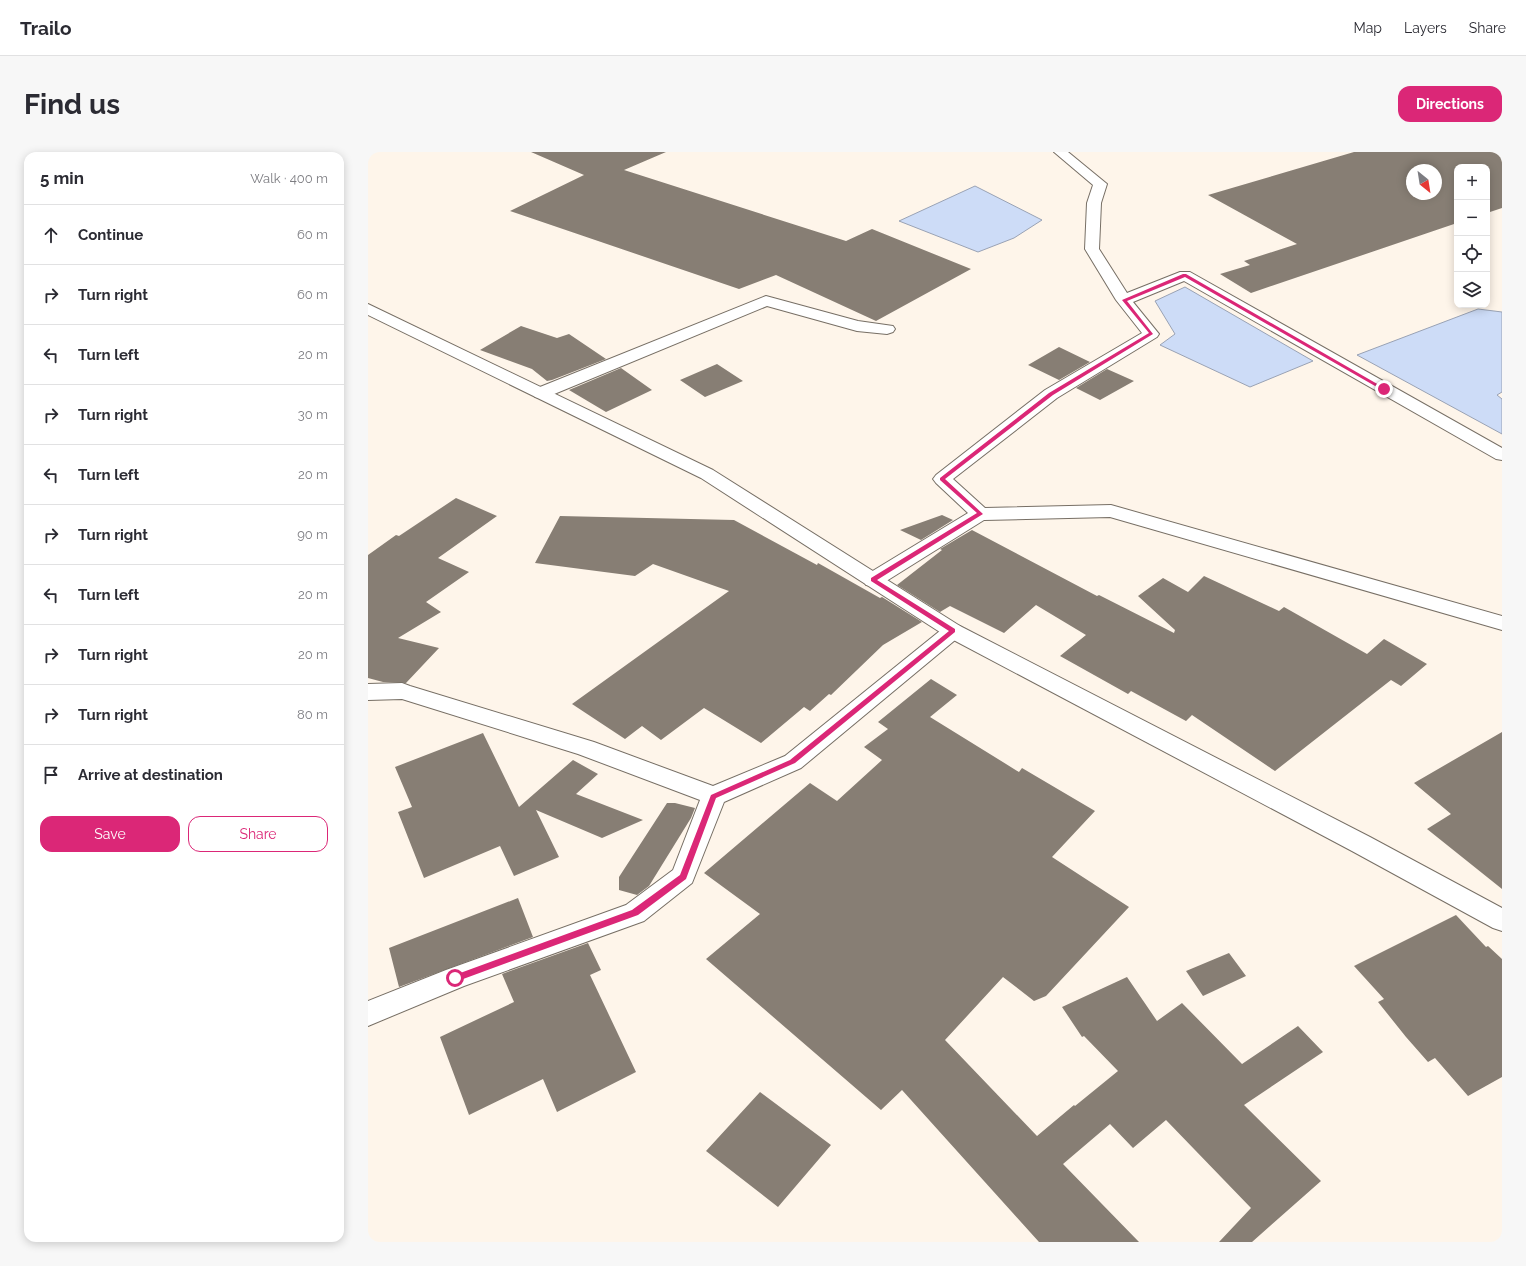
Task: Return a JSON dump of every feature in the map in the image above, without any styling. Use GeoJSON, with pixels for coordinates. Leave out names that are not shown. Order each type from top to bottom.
{"type":"FeatureCollection","features":[{"type":"Feature","properties":{"kind":"street"},"geometry":{"type":"LineString","coordinates":[[980,514],[942,479],[1051,394],[1151,334],[1124,300],[1092,250],[1094,203],[1100,184],[1060,152]]}},
{"type":"Feature","properties":{"kind":"street"},"geometry":{"type":"LineString","coordinates":[[1124,300],[1185,275],[1502,455]]}},
{"type":"Feature","properties":{"kind":"street"},"geometry":{"type":"LineString","coordinates":[[541,393],[766,301],[857,326],[886,329]]}},
{"type":"Feature","properties":{"kind":"street"},"geometry":{"type":"LineString","coordinates":[[368,309],[707,474],[953,631],[1354,840],[1502,920]]}},
{"type":"Feature","properties":{"kind":"street"},"geometry":{"type":"LineString","coordinates":[[873,580],[980,514],[1111,511],[1502,623]]}},
{"type":"Feature","properties":{"kind":"street"},"geometry":{"type":"LineString","coordinates":[[368,692],[402,691],[586,748],[714,796],[792,762],[953,631]]}},
{"type":"Feature","properties":{"kind":"street"},"geometry":{"type":"LineString","coordinates":[[368,1014],[455,978],[635,912],[683,876],[714,796]]}},
{"type":"Feature","properties":{"kind":"water"},"geometry":{"type":"Polygon","coordinates":[[[975,186],[1042,220],[1014,238],[978,252],[899,221],[975,186]]]}},
{"type":"Feature","properties":{"kind":"water"},"geometry":{"type":"Polygon","coordinates":[[[1185,287],[1313,361],[1250,387],[1160,345],[1175,334],[1155,301],[1185,287]]]}},
{"type":"Feature","properties":{"kind":"water"},"geometry":{"type":"Polygon","coordinates":[[[1478,309],[1502,312],[1502,392],[1497,395],[1502,399],[1502,434],[1357,355],[1478,309]]]}},
{"type":"Feature","properties":{"kind":"building"},"geometry":{"type":"Polygon","coordinates":[[[531,152],[666,152],[624,170],[846,241],[872,229],[971,269],[876,321],[776,275],[739,289],[510,211],[584,175],[531,152]]]}},
{"type":"Feature","properties":{"kind":"building"},"geometry":{"type":"Polygon","coordinates":[[[1354,152],[1502,152],[1502,208],[1490,212],[1490,164],[1454,164],[1454,224],[1251,293],[1220,274],[1250,265],[1244,261],[1297,244],[1208,195],[1354,152]]]}},
{"type":"Feature","properties":{"kind":"building"},"geometry":{"type":"Polygon","coordinates":[[[521,326],[557,338],[569,334],[606,359],[547,381],[532,369],[480,350],[521,326]]]}},
{"type":"Feature","properties":{"kind":"building"},"geometry":{"type":"Polygon","coordinates":[[[1059,347],[1090,362],[1059,380],[1028,365],[1059,347]]]}},
{"type":"Feature","properties":{"kind":"building"},"geometry":{"type":"Polygon","coordinates":[[[717,364],[743,381],[705,397],[680,380],[717,364]]]}},
{"type":"Feature","properties":{"kind":"building"},"geometry":{"type":"Polygon","coordinates":[[[621,368],[652,390],[606,412],[569,390],[621,368]]]}},
{"type":"Feature","properties":{"kind":"building"},"geometry":{"type":"Polygon","coordinates":[[[1107,369],[1134,381],[1100,400],[1076,388],[1107,369]]]}},
{"type":"Feature","properties":{"kind":"building"},"geometry":{"type":"Polygon","coordinates":[[[456,498],[497,516],[438,558],[469,572],[426,602],[441,612],[398,638],[439,648],[406,683],[383,682],[368,678],[368,555],[396,535],[399,536],[456,498]]]}},
{"type":"Feature","properties":{"kind":"building"},"geometry":{"type":"Polygon","coordinates":[[[942,515],[953,520],[921,540],[900,530],[942,515]]]}},
{"type":"Feature","properties":{"kind":"building"},"geometry":{"type":"Polygon","coordinates":[[[560,516],[734,520],[817,565],[818,563],[880,598],[882,597],[922,622],[883,645],[831,695],[829,694],[810,711],[804,707],[761,743],[704,708],[661,740],[642,726],[625,739],[572,704],[729,591],[653,564],[635,576],[535,563],[560,516]]]}},
{"type":"Feature","properties":{"kind":"building"},"geometry":{"type":"Polygon","coordinates":[[[972,530],[1097,596],[1099,595],[1174,633],[1175,630],[1138,596],[1163,578],[1188,592],[1204,576],[1279,611],[1284,607],[1367,654],[1384,639],[1427,664],[1401,686],[1391,680],[1275,771],[1192,715],[1186,721],[1131,691],[1128,694],[1060,656],[1086,635],[1036,605],[1004,633],[950,606],[940,612],[897,585],[942,550],[940,549],[972,530]]]}},
{"type":"Feature","properties":{"kind":"building"},"geometry":{"type":"Polygon","coordinates":[[[931,679],[957,695],[930,717],[1019,772],[1022,768],[1095,811],[1052,857],[1129,907],[1046,996],[1034,1001],[1003,977],[945,1040],[1037,1136],[1118,1071],[1084,1036],[1082,1037],[1062,1007],[1127,977],[1157,1021],[1182,1003],[1242,1064],[1298,1026],[1323,1052],[1244,1105],[1321,1181],[1252,1242],[1219,1242],[1251,1208],[1166,1120],[1133,1148],[1110,1124],[1063,1164],[1139,1242],[1039,1242],[902,1090],[881,1110],[706,959],[760,914],[704,873],[810,783],[837,801],[882,760],[864,747],[888,729],[878,722],[931,679]]]}},
{"type":"Feature","properties":{"kind":"building"},"geometry":{"type":"Polygon","coordinates":[[[1502,732],[1502,889],[1427,829],[1451,814],[1414,783],[1502,732]]]}},
{"type":"Feature","properties":{"kind":"building"},"geometry":{"type":"Polygon","coordinates":[[[483,733],[519,807],[573,760],[598,774],[576,794],[643,820],[602,838],[536,810],[559,857],[514,876],[500,846],[424,878],[398,812],[412,807],[395,767],[483,733]]]}},
{"type":"Feature","properties":{"kind":"building"},"geometry":{"type":"Polygon","coordinates":[[[667,803],[675,803],[695,808],[691,818],[649,886],[637,895],[619,890],[619,877],[667,803]]]}},
{"type":"Feature","properties":{"kind":"building"},"geometry":{"type":"Polygon","coordinates":[[[518,898],[533,937],[399,987],[389,948],[518,898]]]}},
{"type":"Feature","properties":{"kind":"building"},"geometry":{"type":"Polygon","coordinates":[[[1456,915],[1486,947],[1488,946],[1502,959],[1502,1077],[1468,1096],[1435,1058],[1428,1062],[1406,1037],[1378,1002],[1384,999],[1354,966],[1456,915]]]}},
{"type":"Feature","properties":{"kind":"building"},"geometry":{"type":"Polygon","coordinates":[[[588,943],[601,970],[590,975],[636,1072],[557,1112],[543,1079],[469,1115],[440,1037],[514,1002],[502,974],[588,943]]]}},
{"type":"Feature","properties":{"kind":"building"},"geometry":{"type":"Polygon","coordinates":[[[1229,953],[1246,976],[1203,996],[1186,971],[1229,953]]]}},
{"type":"Feature","properties":{"kind":"building"},"geometry":{"type":"Polygon","coordinates":[[[760,1092],[831,1145],[778,1207],[706,1151],[760,1092]]]}},
{"type":"Feature","properties":{"kind":"route"},"geometry":{"type":"LineString","coordinates":[[455,978],[635,912],[683,876],[714,796],[792,762],[953,631],[873,580],[980,514],[942,479],[1051,394],[1151,334],[1124,300],[1185,275],[1384,389]]}}]}
